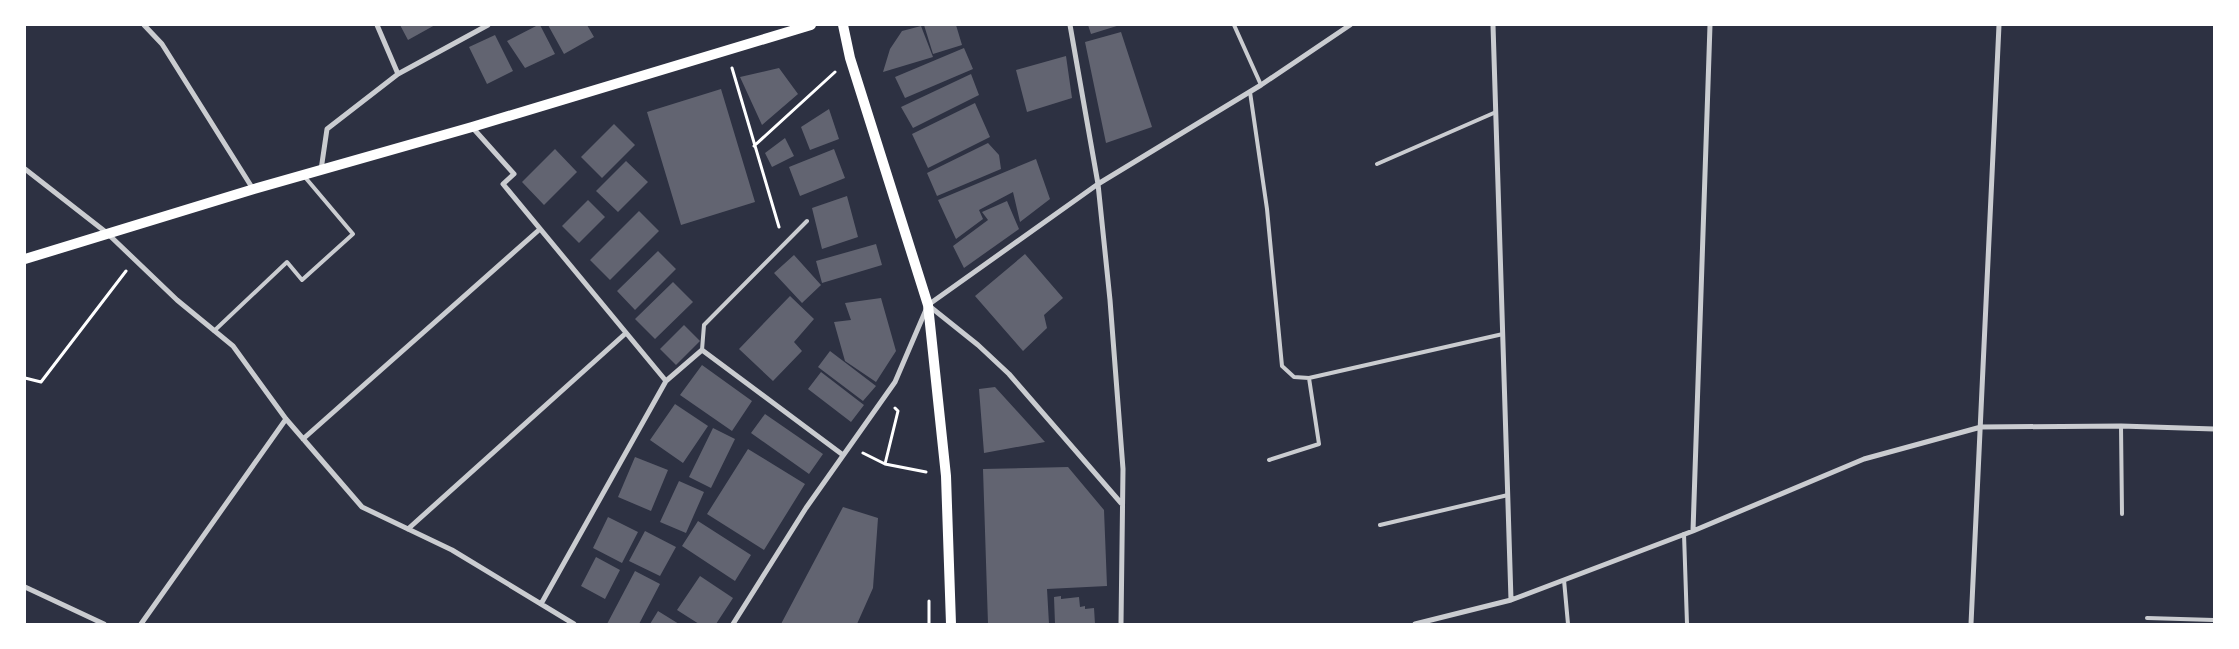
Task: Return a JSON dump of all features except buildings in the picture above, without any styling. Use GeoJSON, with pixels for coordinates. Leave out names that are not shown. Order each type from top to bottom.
{"type":"FeatureCollection","features":[{"type":"Feature","properties":{"kind":"main road"},"geometry":{"type":"LineString","coordinates":[[25,259],[254,189],[472,127],[810,25]]}},
{"type":"Feature","properties":{"kind":"main road"},"geometry":{"type":"LineString","coordinates":[[843,25],[850,58],[928,305],[946,476],[951,624]]}},
{"type":"Feature","properties":{"kind":"street"},"geometry":{"type":"LineString","coordinates":[[144,25],[162,44],[254,189]]}},
{"type":"Feature","properties":{"kind":"street"},"geometry":{"type":"LineString","coordinates":[[377,25],[398,74]]}},
{"type":"Feature","properties":{"kind":"street"},"geometry":{"type":"LineString","coordinates":[[321,171],[326,129],[398,74],[488,25]]}},
{"type":"Feature","properties":{"kind":"street"},"geometry":{"type":"LineString","coordinates":[[1070,25],[1098,184],[1110,300],[1123,469],[1121,503],[1122,624]]}},
{"type":"Feature","properties":{"kind":"street"},"geometry":{"type":"LineString","coordinates":[[734,624],[806,508],[895,382],[928,305],[1098,184],[1250,92],[1350,25]]}},
{"type":"Feature","properties":{"kind":"street"},"geometry":{"type":"LineString","coordinates":[[1493,25],[1511,600]]}},
{"type":"Feature","properties":{"kind":"street"},"geometry":{"type":"LineString","coordinates":[[1693,531],[1710,25]]}},
{"type":"Feature","properties":{"kind":"street"},"geometry":{"type":"LineString","coordinates":[[1971,624],[1999,25]]}},
{"type":"Feature","properties":{"kind":"street"},"geometry":{"type":"LineString","coordinates":[[472,127],[514,174],[503,184],[666,381]]}},
{"type":"Feature","properties":{"kind":"street"},"geometry":{"type":"LineString","coordinates":[[25,169],[107,233],[136,259],[176,300],[232,346],[286,419],[362,507],[452,550],[574,624]]}},
{"type":"Feature","properties":{"kind":"street"},"geometry":{"type":"LineString","coordinates":[[303,439],[540,229]]}},
{"type":"Feature","properties":{"kind":"street"},"geometry":{"type":"LineString","coordinates":[[928,305],[978,345],[1009,374],[1121,503]]}},
{"type":"Feature","properties":{"kind":"street"},"geometry":{"type":"LineString","coordinates":[[408,529],[626,333]]}},
{"type":"Feature","properties":{"kind":"street"},"geometry":{"type":"LineString","coordinates":[[541,604],[666,381],[702,350],[843,455]]}},
{"type":"Feature","properties":{"kind":"street"},"geometry":{"type":"LineString","coordinates":[[141,624],[286,419]]}},
{"type":"Feature","properties":{"kind":"street"},"geometry":{"type":"LineString","coordinates":[[1415,624],[1511,600],[1693,531],[1864,459],[1981,427],[2121,426],[2214,429]]}},
{"type":"Feature","properties":{"kind":"street"},"geometry":{"type":"LineString","coordinates":[[25,587],[104,624]]}},
{"type":"Feature","properties":{"kind":"lane"},"geometry":{"type":"LineString","coordinates":[[1234,25],[1261,85]]}},
{"type":"Feature","properties":{"kind":"lane"},"geometry":{"type":"LineString","coordinates":[[1250,92],[1267,209],[1282,366],[1294,377],[1310,378],[1503,334]]}},
{"type":"Feature","properties":{"kind":"lane"},"geometry":{"type":"LineString","coordinates":[[1377,164],[1496,112]]}},
{"type":"Feature","properties":{"kind":"lane"},"geometry":{"type":"LineString","coordinates":[[214,331],[287,262],[302,280],[353,234],[304,176]]}},
{"type":"Feature","properties":{"kind":"lane"},"geometry":{"type":"LineString","coordinates":[[702,350],[704,325],[807,221]]}},
{"type":"Feature","properties":{"kind":"lane"},"geometry":{"type":"LineString","coordinates":[[1269,460],[1319,444],[1310,378]]}},
{"type":"Feature","properties":{"kind":"lane"},"geometry":{"type":"LineString","coordinates":[[2121,426],[2122,514]]}},
{"type":"Feature","properties":{"kind":"lane"},"geometry":{"type":"LineString","coordinates":[[1380,525],[1508,495]]}},
{"type":"Feature","properties":{"kind":"lane"},"geometry":{"type":"LineString","coordinates":[[1684,534],[1687,624]]}},
{"type":"Feature","properties":{"kind":"lane"},"geometry":{"type":"LineString","coordinates":[[1564,580],[1568,624]]}},
{"type":"Feature","properties":{"kind":"lane"},"geometry":{"type":"LineString","coordinates":[[2147,618],[2214,620]]}},
{"type":"Feature","properties":{"kind":"path"},"geometry":{"type":"LineString","coordinates":[[727,50],[784,244]]}},
{"type":"Feature","properties":{"kind":"path"},"geometry":{"type":"LineString","coordinates":[[754,146],[850,58]]}},
{"type":"Feature","properties":{"kind":"path"},"geometry":{"type":"LineString","coordinates":[[25,378],[41,382],[120,276],[136,259]]}},
{"type":"Feature","properties":{"kind":"path"},"geometry":{"type":"LineString","coordinates":[[884,396],[898,411],[885,464]]}},
{"type":"Feature","properties":{"kind":"path"},"geometry":{"type":"LineString","coordinates":[[843,455],[862,453],[885,464],[946,476]]}}]}
